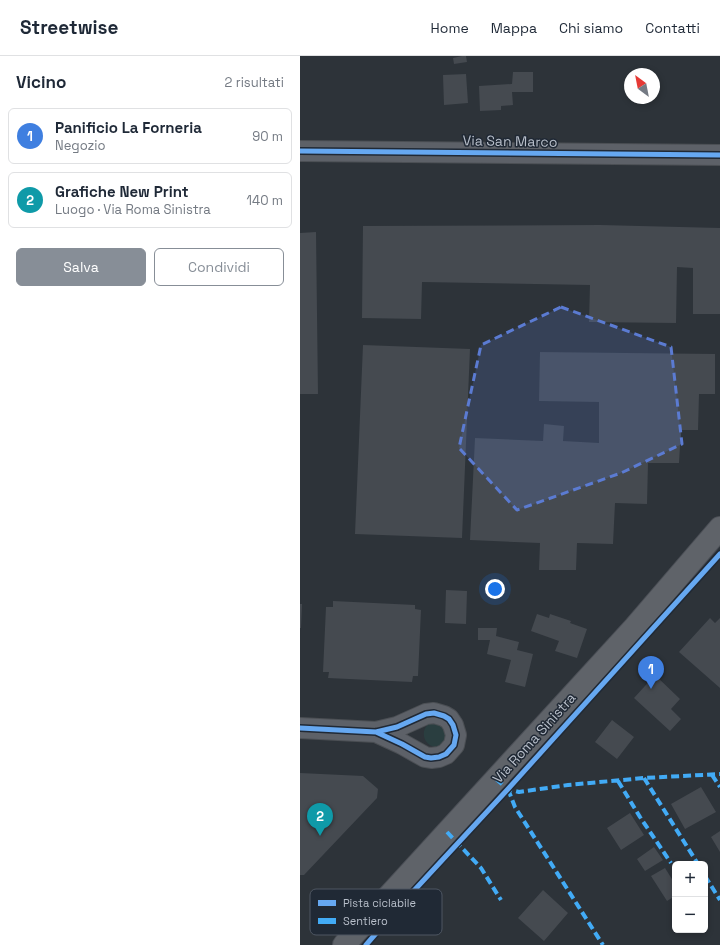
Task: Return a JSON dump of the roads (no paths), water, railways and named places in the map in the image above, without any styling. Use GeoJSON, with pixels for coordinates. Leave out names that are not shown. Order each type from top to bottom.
{"type":"FeatureCollection","features":[{"type":"Feature","properties":{"kind":"main road","name":"Via Roma Sinistra"},"geometry":{"type":"LineString","coordinates":[[395,889],[635,627],[720,528]]}},
{"type":"Feature","properties":{"kind":"main road","name":"Via Roma Sinistra"},"geometry":{"type":"LineString","coordinates":[[344,945],[353,935]]}},
{"type":"Feature","properties":{"kind":"street","name":"Via San Marco"},"geometry":{"type":"LineString","coordinates":[[300,151],[720,155]]}},
{"type":"Feature","properties":{"kind":"street"},"geometry":{"type":"LineString","coordinates":[[300,728],[376,732]]}},
{"type":"Feature","properties":{"kind":"place","name":"Panificio La Forneria"},"geometry":{"type":"Point","coordinates":[651,689]}},
{"type":"Feature","properties":{"kind":"place","name":"Grafiche New Print"},"geometry":{"type":"Point","coordinates":[320,836]}}]}
